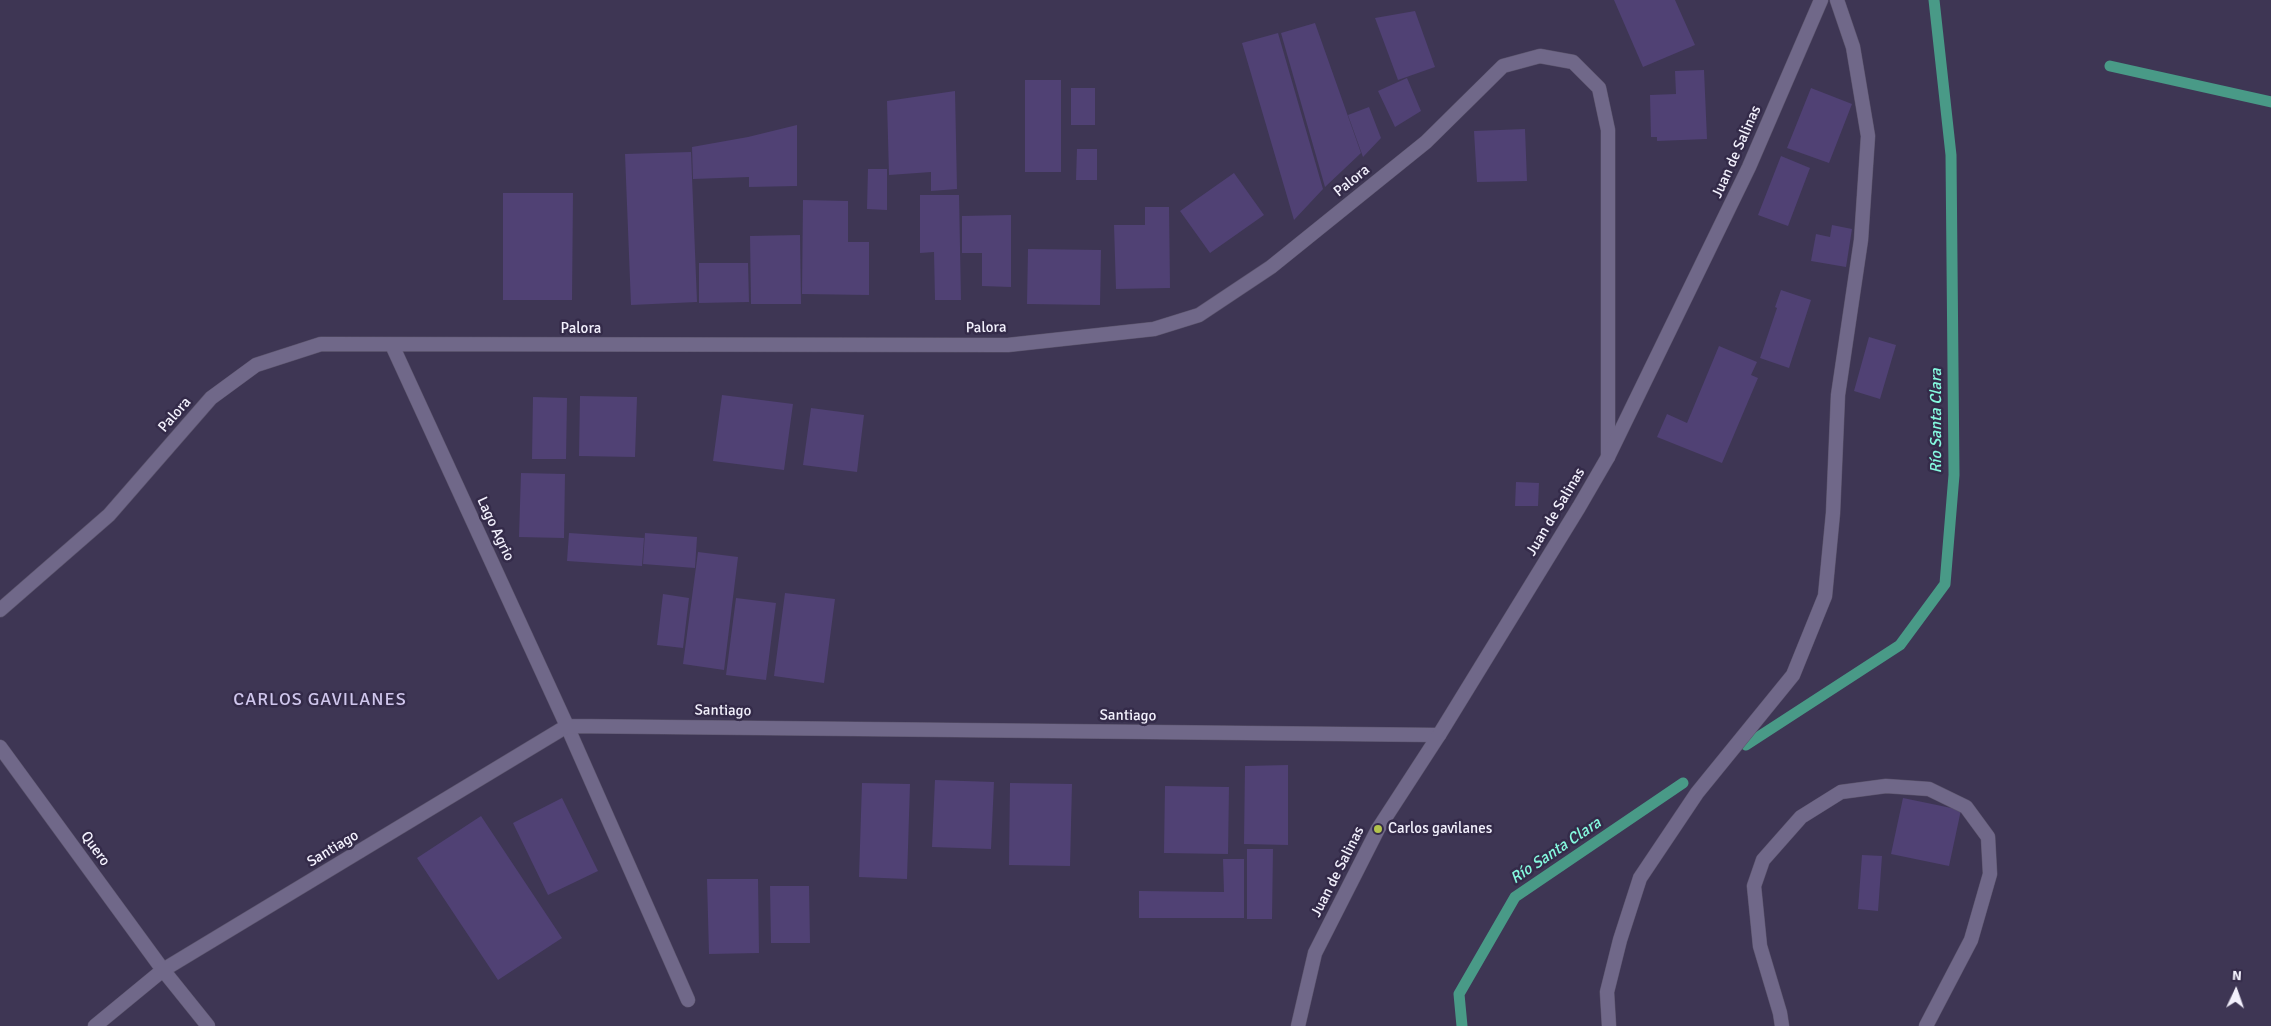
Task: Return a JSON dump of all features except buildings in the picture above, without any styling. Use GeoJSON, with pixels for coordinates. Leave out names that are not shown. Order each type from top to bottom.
{"type":"FeatureCollection","features":[{"type":"Feature","properties":{"kind":"street","name":"Juan de Salinas"},"geometry":{"type":"LineString","coordinates":[[1298,1026],[1315,953],[1378,829],[1439,735],[1608,457],[1749,167],[1821,0]]}},
{"type":"Feature","properties":{"kind":"street"},"geometry":{"type":"LineString","coordinates":[[1609,1026],[1607,992],[1620,940],[1640,878],[1697,793],[1793,675],[1825,596],[1833,513],[1838,395],[1861,240],[1868,136],[1853,47],[1837,0]]}},
{"type":"Feature","properties":{"kind":"street","name":"Palora"},"geometry":{"type":"LineString","coordinates":[[0,610],[109,516],[211,398],[256,365],[321,344],[1008,345],[1154,329],[1199,315],[1271,267],[1426,142],[1502,66],[1540,56],[1573,62],[1599,88],[1608,130],[1608,457]]}},
{"type":"Feature","properties":{"kind":"street","name":"Lago Agrio"},"geometry":{"type":"LineString","coordinates":[[392,345],[567,726],[688,1000]]}},
{"type":"Feature","properties":{"kind":"street","name":"Santiago"},"geometry":{"type":"LineString","coordinates":[[95,1026],[163,970],[567,726],[1439,735]]}},
{"type":"Feature","properties":{"kind":"street","name":"Quero"},"geometry":{"type":"LineString","coordinates":[[0,747],[163,970],[208,1026]]}},
{"type":"Feature","properties":{"kind":"street"},"geometry":{"type":"LineString","coordinates":[[1782,1026],[1780,1013],[1760,946],[1754,886],[1763,860],[1801,817],[1842,792],[1886,786],[1929,790],[1966,807],[1988,837],[1990,874],[1971,940],[1926,1026]]}},
{"type":"Feature","properties":{"kind":"waterway","name":"Río Santa Clara"},"geometry":{"type":"LineString","coordinates":[[1746,745],[1900,645],[1945,584],[1954,475],[1951,155],[1934,0]]}},
{"type":"Feature","properties":{"kind":"waterway"},"geometry":{"type":"LineString","coordinates":[[2110,66],[2271,102]]}},
{"type":"Feature","properties":{"kind":"waterway","name":"Río Santa Clara"},"geometry":{"type":"LineString","coordinates":[[1462,1026],[1459,994],[1515,897],[1683,783]]}},
{"type":"Feature","properties":{"kind":"place","name":"Carlos gavilanes"},"geometry":{"type":"Point","coordinates":[1378,829]}},
{"type":"Feature","properties":{"kind":"district","name":"CARLOS GAVILANES"},"geometry":{"type":"Point","coordinates":[320,700]}}]}
